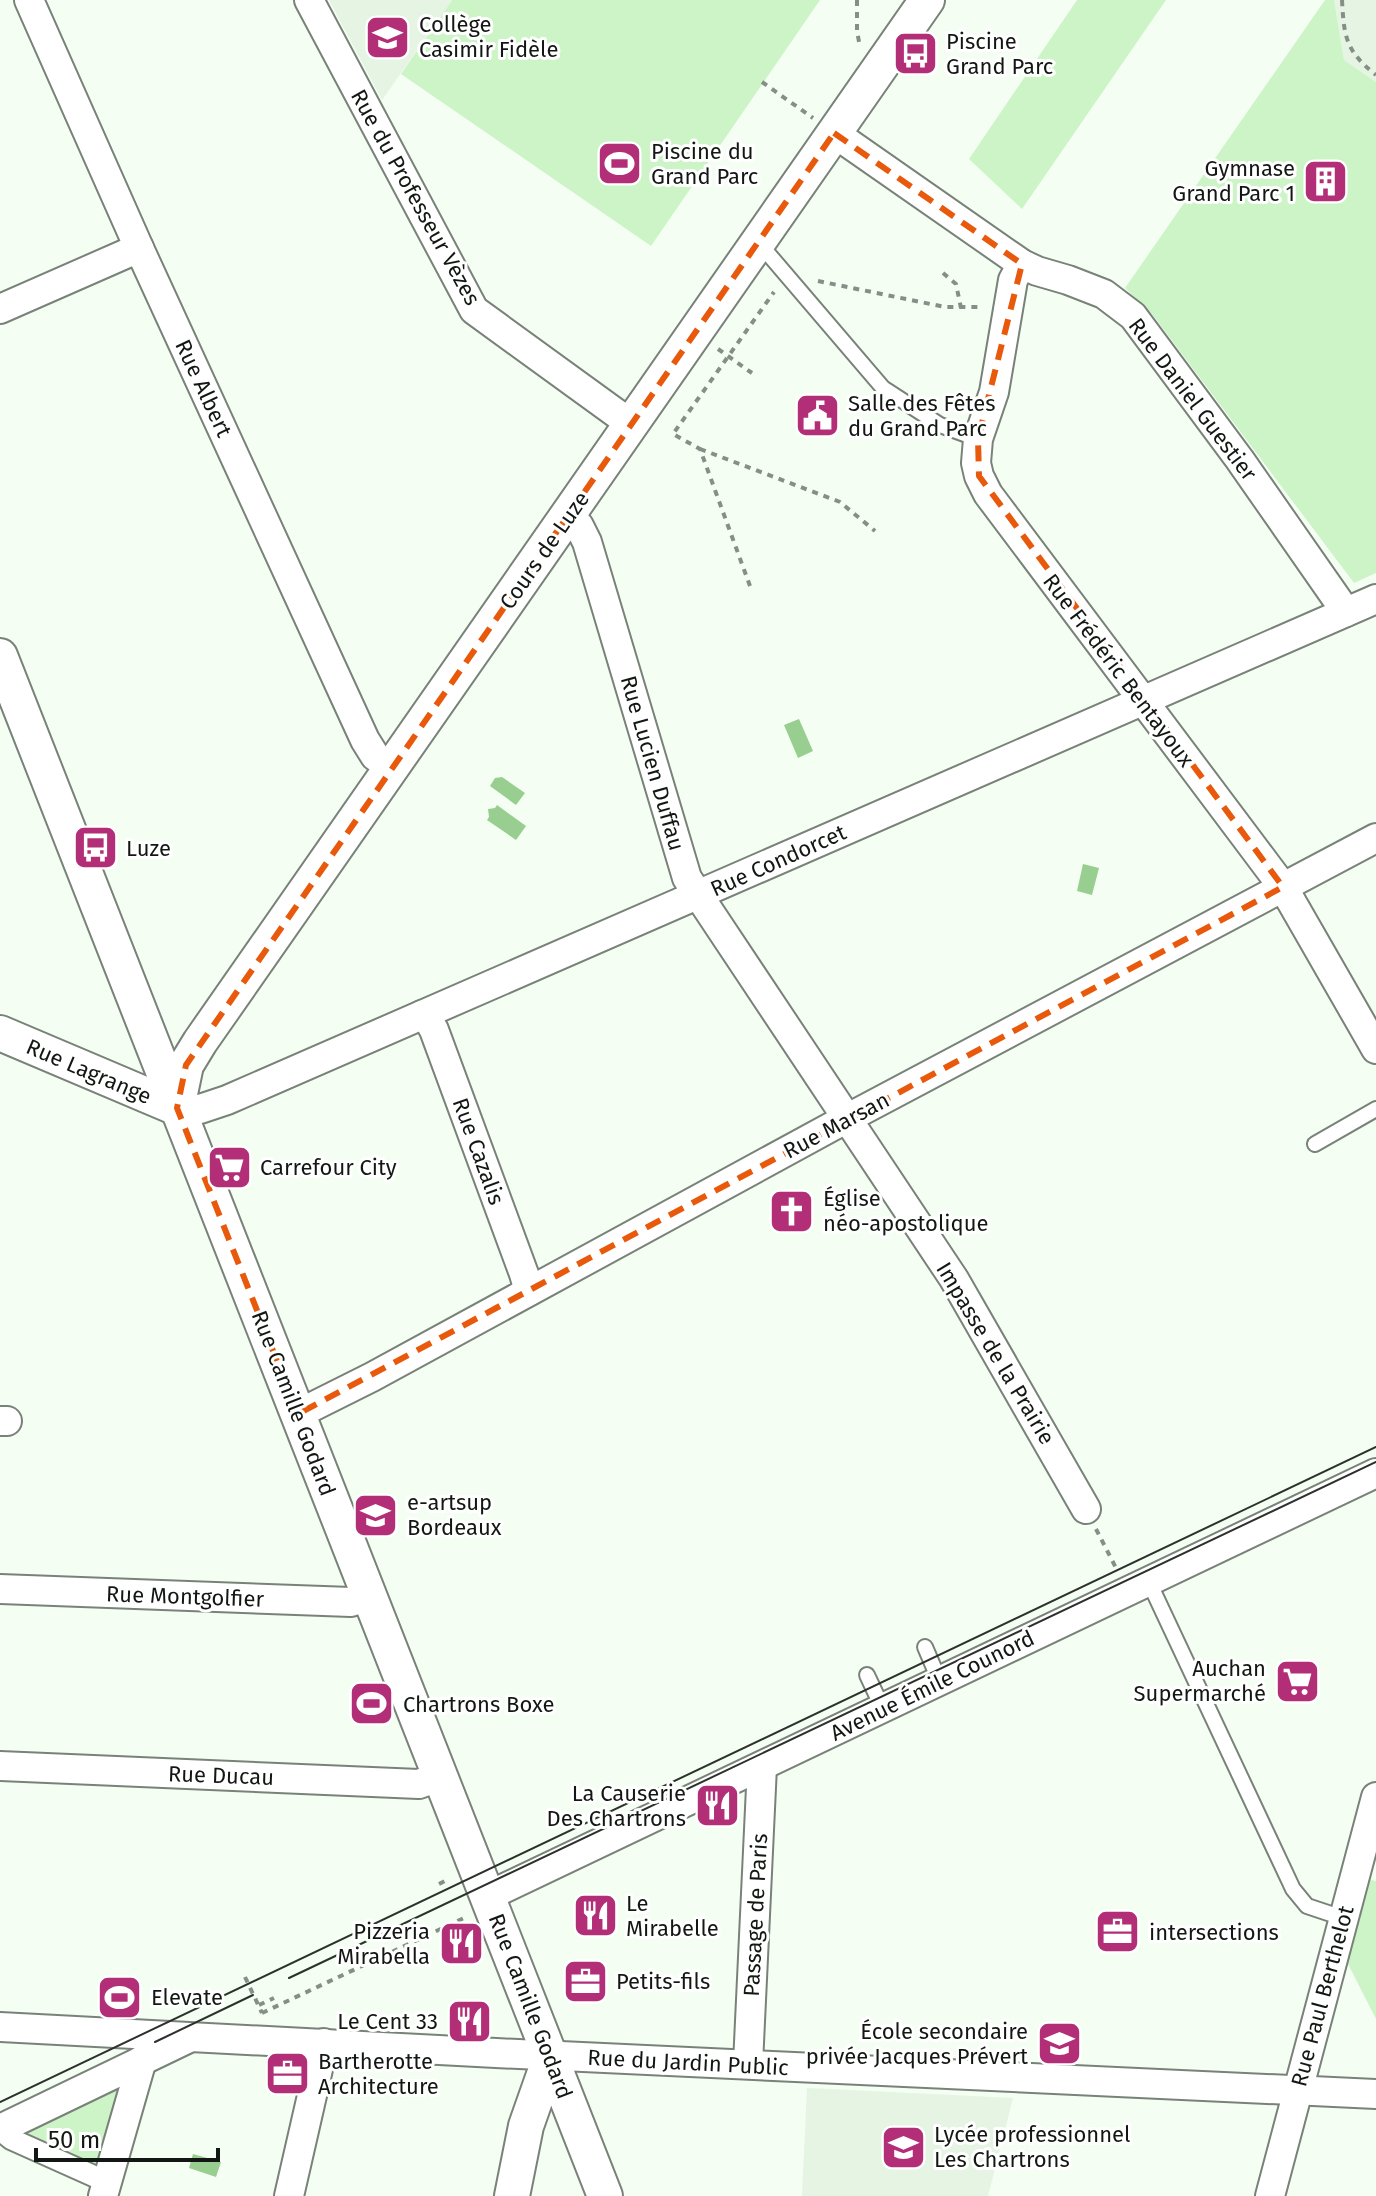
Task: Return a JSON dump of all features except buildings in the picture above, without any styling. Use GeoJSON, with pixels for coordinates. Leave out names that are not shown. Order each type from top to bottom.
{"type":"FeatureCollection","features":[{"type":"Feature","properties":{"kind":"street","name":"Rue Albert"},"geometry":{"type":"LineString","coordinates":[[29,0],[365,740],[375,756],[391,768]]}},
{"type":"Feature","properties":{"kind":"street","name":"Rue du Professeur Vèzes"},"geometry":{"type":"LineString","coordinates":[[309,0],[474,310],[631,424]]}},
{"type":"Feature","properties":{"kind":"street","name":"Cours de Luze"},"geometry":{"type":"LineString","coordinates":[[177,1108],[186,1065],[200,1042],[758,241],[826,128],[927,0]]}},
{"type":"Feature","properties":{"kind":"street","name":"Rue Daniel Guestier"},"geometry":{"type":"LineString","coordinates":[[826,128],[1022,264],[1104,294],[1133,316],[1240,460],[1346,612]]}},
{"type":"Feature","properties":{"kind":"street"},"geometry":{"type":"LineString","coordinates":[[0,309],[139,248]]}},
{"type":"Feature","properties":{"kind":"street","name":"Rue Frédéric Bentayoux"},"geometry":{"type":"LineString","coordinates":[[1022,264],[1013,280],[994,392],[978,439],[976,463],[979,476],[988,494],[1283,887],[1376,1049]]}},
{"type":"Feature","properties":{"kind":"street","name":"Rue Lucien Duffau"},"geometry":{"type":"LineString","coordinates":[[569,514],[587,542],[687,878],[847,1119]]}},
{"type":"Feature","properties":{"kind":"street","name":"Rue Condorcet"},"geometry":{"type":"LineString","coordinates":[[177,1108],[200,1109],[227,1100],[1376,599]]}},
{"type":"Feature","properties":{"kind":"street","name":"Rue Camille Godard"},"geometry":{"type":"LineString","coordinates":[[0,656],[441,1776],[480,1905],[551,2055],[605,2196]]}},
{"type":"Feature","properties":{"kind":"street","name":"Rue Marsan"},"geometry":{"type":"LineString","coordinates":[[298,1414],[1376,838]]}},
{"type":"Feature","properties":{"kind":"street","name":"Rue Cazalis"},"geometry":{"type":"LineString","coordinates":[[422,1015],[434,1030],[529,1291]]}},
{"type":"Feature","properties":{"kind":"street","name":"Rue Lagrange"},"geometry":{"type":"LineString","coordinates":[[0,1033],[177,1108]]}},
{"type":"Feature","properties":{"kind":"street","name":"Impasse de la Prairie"},"geometry":{"type":"LineString","coordinates":[[847,1119],[954,1279],[1086,1509]]}},
{"type":"Feature","properties":{"kind":"street","name":"Avenue Émile Counord"},"geometry":{"type":"LineString","coordinates":[[480,1905],[762,1766],[1376,1473]]}},
{"type":"Feature","properties":{"kind":"street","name":"Rue Montgolfier"},"geometry":{"type":"LineString","coordinates":[[0,1589],[351,1602],[370,1596]]}},
{"type":"Feature","properties":{"kind":"street","name":"Rue Ducau"},"geometry":{"type":"LineString","coordinates":[[0,1766],[419,1784],[441,1776]]}},
{"type":"Feature","properties":{"kind":"street","name":"Passage de Paris"},"geometry":{"type":"LineString","coordinates":[[748,2064],[762,1766]]}},
{"type":"Feature","properties":{"kind":"street","name":"Rue Paul Berthelot"},"geometry":{"type":"LineString","coordinates":[[1270,2196],[1376,1797]]}},
{"type":"Feature","properties":{"kind":"street","name":"Rue du Jardin Public"},"geometry":{"type":"LineString","coordinates":[[0,2027],[1376,2094]]}},
{"type":"Feature","properties":{"kind":"street"},"geometry":{"type":"LineString","coordinates":[[142,2060],[105,2189],[11,2139],[0,2129],[142,2060],[191,2037]]}},
{"type":"Feature","properties":{"kind":"street"},"geometry":{"type":"LineString","coordinates":[[289,2196],[324,2043]]}},
{"type":"Feature","properties":{"kind":"street"},"geometry":{"type":"LineString","coordinates":[[512,2196],[526,2126],[551,2055]]}},
{"type":"Feature","properties":{"kind":"lane"},"geometry":{"type":"LineString","coordinates":[[758,241],[883,388],[940,425],[978,439]]}},
{"type":"Feature","properties":{"kind":"lane"},"geometry":{"type":"LineString","coordinates":[[1315,1144],[1376,1109]]}},
{"type":"Feature","properties":{"kind":"lane"},"geometry":{"type":"LineString","coordinates":[[1138,1587],[1293,1889],[1307,1906],[1343,1918]]}},
{"type":"Feature","properties":{"kind":"lane"},"geometry":{"type":"LineString","coordinates":[[925,1647],[940,1682]]}},
{"type":"Feature","properties":{"kind":"lane"},"geometry":{"type":"LineString","coordinates":[[867,1675],[883,1709]]}},
{"type":"Feature","properties":{"kind":"path"},"geometry":{"type":"LineString","coordinates":[[857,0],[857,31],[862,61]]}},
{"type":"Feature","properties":{"kind":"path"},"geometry":{"type":"LineString","coordinates":[[1342,0],[1348,44],[1353,55],[1376,75]]}},
{"type":"Feature","properties":{"kind":"path"},"geometry":{"type":"LineString","coordinates":[[762,82],[826,128]]}},
{"type":"Feature","properties":{"kind":"path"},"geometry":{"type":"LineString","coordinates":[[943,273],[956,284],[961,308]]}},
{"type":"Feature","properties":{"kind":"path"},"geometry":{"type":"LineString","coordinates":[[875,531],[840,502],[700,449],[673,434],[786,275],[945,307],[1008,306]]}},
{"type":"Feature","properties":{"kind":"path"},"geometry":{"type":"LineString","coordinates":[[710,343],[752,373]]}},
{"type":"Feature","properties":{"kind":"path"},"geometry":{"type":"LineString","coordinates":[[700,449],[750,586]]}},
{"type":"Feature","properties":{"kind":"path"},"geometry":{"type":"LineString","coordinates":[[1086,1509],[1138,1587]]}},
{"type":"Feature","properties":{"kind":"path"},"geometry":{"type":"LineString","coordinates":[[228,2039],[229,2028],[480,1905]]}},
{"type":"Feature","properties":{"kind":"path"},"geometry":{"type":"LineString","coordinates":[[245,1977],[262,2013]]}},
{"type":"Feature","properties":{"kind":"path"},"geometry":{"type":"LineString","coordinates":[[259,2005],[274,1998]]}},
{"type":"Feature","properties":{"kind":"highlighted area"},"geometry":{"type":"Polygon","coordinates":[[[834,133],[1022,264],[978,439],[979,476],[1283,887],[298,1414],[177,1108],[186,1065],[834,133]]]}},
{"type":"Feature","properties":{"kind":"shaded area","name":"Collège Casimir Fidèle"},"geometry":{"type":"Polygon","coordinates":[[[329,0],[452,0],[382,100],[329,0]]]}},
{"type":"Feature","properties":{"kind":"shaded area","name":"Piscine du Grand Parc"},"geometry":{"type":"Polygon","coordinates":[[[452,0],[820,0],[651,246],[401,74],[452,0]]]}},
{"type":"Feature","properties":{"kind":"shaded area"},"geometry":{"type":"Polygon","coordinates":[[[1077,0],[1166,0],[1022,209],[969,159],[1077,0]]]}},
{"type":"Feature","properties":{"kind":"shaded area"},"geometry":{"type":"Polygon","coordinates":[[[1325,0],[1334,0],[1344,60],[1376,82],[1376,573],[1354,583],[1152,314],[1125,288],[1325,0]]]}},
{"type":"Feature","properties":{"kind":"shaded area"},"geometry":{"type":"Polygon","coordinates":[[[1334,0],[1376,0],[1376,82],[1344,60],[1334,0]]]}},
{"type":"Feature","properties":{"kind":"shaded area"},"geometry":{"type":"Polygon","coordinates":[[[799,719],[813,751],[798,758],[784,725],[799,719]]]}},
{"type":"Feature","properties":{"kind":"shaded area"},"geometry":{"type":"Polygon","coordinates":[[[502,777],[525,793],[516,805],[490,786],[495,778],[502,777]]]}},
{"type":"Feature","properties":{"kind":"shaded area"},"geometry":{"type":"Polygon","coordinates":[[[497,805],[526,826],[516,840],[487,820],[488,809],[497,805]]]}},
{"type":"Feature","properties":{"kind":"shaded area"},"geometry":{"type":"Polygon","coordinates":[[[1083,864],[1099,868],[1092,895],[1077,891],[1083,864]]]}},
{"type":"Feature","properties":{"kind":"shaded area"},"geometry":{"type":"Polygon","coordinates":[[[1370,1880],[1376,1881],[1376,2019],[1347,1962],[1370,1880]]]}},
{"type":"Feature","properties":{"kind":"shaded area"},"geometry":{"type":"Polygon","coordinates":[[[119,2087],[123,2094],[101,2173],[14,2132],[119,2087]]]}},
{"type":"Feature","properties":{"kind":"shaded area","name":"Lycée professionnel Les Chartrons"},"geometry":{"type":"Polygon","coordinates":[[[807,2088],[1013,2098],[988,2196],[802,2196],[807,2088]]]}},
{"type":"Feature","properties":{"kind":"shaded area"},"geometry":{"type":"Polygon","coordinates":[[[193,2154],[221,2162],[216,2177],[189,2168],[193,2154]]]}},
{"type":"Feature","properties":{"kind":"tram line"},"geometry":{"type":"LineString","coordinates":[[0,2102],[1376,1447]]}},
{"type":"Feature","properties":{"kind":"tram line"},"geometry":{"type":"LineString","coordinates":[[289,1978],[1376,1462]]}},
{"type":"Feature","properties":{"kind":"tram line"},"geometry":{"type":"LineString","coordinates":[[155,2042],[253,1995]]}},
{"type":"Feature","properties":{"kind":"place","name":"Collège Casimir Fidèle"},"geometry":{"type":"Point","coordinates":[388,37]}},
{"type":"Feature","properties":{"kind":"place","name":"Piscine Grand Parc"},"geometry":{"type":"Point","coordinates":[915,54]}},
{"type":"Feature","properties":{"kind":"place","name":"Piscine du Grand Parc"},"geometry":{"type":"Point","coordinates":[620,164]}},
{"type":"Feature","properties":{"kind":"place","name":"Gymnase Grand Parc 1"},"geometry":{"type":"Point","coordinates":[1326,181]}},
{"type":"Feature","properties":{"kind":"place","name":"Salle des Fêtes du Grand Parc"},"geometry":{"type":"Point","coordinates":[817,416]}},
{"type":"Feature","properties":{"kind":"place","name":"Luze"},"geometry":{"type":"Point","coordinates":[95,848]}},
{"type":"Feature","properties":{"kind":"place","name":"Carrefour City"},"geometry":{"type":"Point","coordinates":[229,1167]}},
{"type":"Feature","properties":{"kind":"place","name":"Église néo-apostolique"},"geometry":{"type":"Point","coordinates":[792,1211]}},
{"type":"Feature","properties":{"kind":"place","name":"e-artsup Bordeaux"},"geometry":{"type":"Point","coordinates":[376,1515]}},
{"type":"Feature","properties":{"kind":"place","name":"Auchan Supermarché"},"geometry":{"type":"Point","coordinates":[1297,1681]}},
{"type":"Feature","properties":{"kind":"place","name":"Chartrons Boxe"},"geometry":{"type":"Point","coordinates":[372,1704]}},
{"type":"Feature","properties":{"kind":"place","name":"La Causerie Des Chartrons"},"geometry":{"type":"Point","coordinates":[717,1806]}},
{"type":"Feature","properties":{"kind":"place","name":"Le Mirabelle"},"geometry":{"type":"Point","coordinates":[595,1916]}},
{"type":"Feature","properties":{"kind":"place","name":"intersections"},"geometry":{"type":"Point","coordinates":[1118,1932]}},
{"type":"Feature","properties":{"kind":"place","name":"Pizzeria Mirabella"},"geometry":{"type":"Point","coordinates":[461,1944]}},
{"type":"Feature","properties":{"kind":"place","name":"Petits-fils"},"geometry":{"type":"Point","coordinates":[585,1981]}},
{"type":"Feature","properties":{"kind":"place","name":"Elevate"},"geometry":{"type":"Point","coordinates":[120,1997]}},
{"type":"Feature","properties":{"kind":"place","name":"Le Cent 33"},"geometry":{"type":"Point","coordinates":[469,2021]}},
{"type":"Feature","properties":{"kind":"place","name":"École secondaire privée Jacques Prévert"},"geometry":{"type":"Point","coordinates":[1059,2044]}},
{"type":"Feature","properties":{"kind":"place","name":"Bartherotte Architecture"},"geometry":{"type":"Point","coordinates":[287,2074]}},
{"type":"Feature","properties":{"kind":"place","name":"Lycée professionnel Les Chartrons"},"geometry":{"type":"Point","coordinates":[903,2147]}}]}
